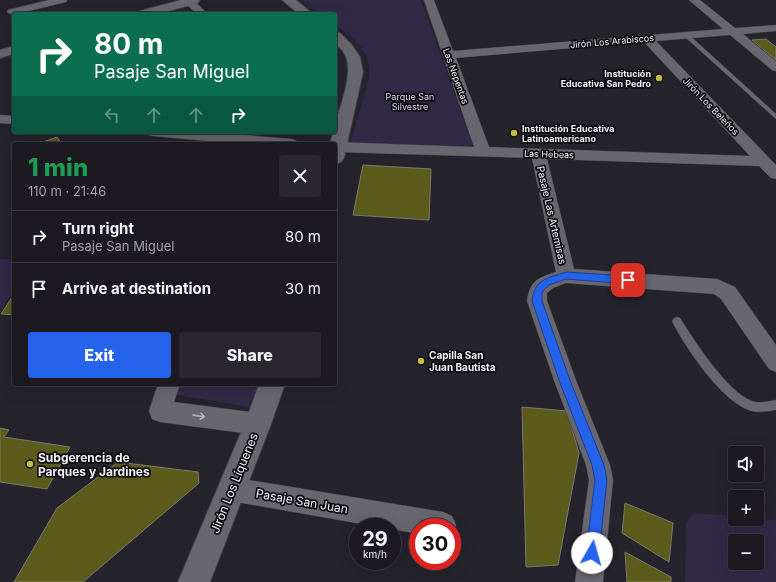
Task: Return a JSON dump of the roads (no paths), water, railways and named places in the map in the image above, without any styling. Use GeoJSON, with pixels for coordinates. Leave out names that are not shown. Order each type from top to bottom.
{"type":"FeatureCollection","features":[{"type":"Feature","properties":{"kind":"street"},"geometry":{"type":"LineString","coordinates":[[20,12],[62,0]]}},
{"type":"Feature","properties":{"kind":"street"},"geometry":{"type":"LineString","coordinates":[[151,12],[190,0],[201,12]]}},
{"type":"Feature","properties":{"kind":"street"},"geometry":{"type":"LineString","coordinates":[[288,0],[304,12]]}},
{"type":"Feature","properties":{"kind":"street","name":"Las Nepentas"},"geometry":{"type":"LineString","coordinates":[[429,0],[483,152]]}},
{"type":"Feature","properties":{"kind":"street"},"geometry":{"type":"LineString","coordinates":[[694,0],[776,67]]}},
{"type":"Feature","properties":{"kind":"street"},"geometry":{"type":"LineString","coordinates":[[0,5],[12,13]]}},
{"type":"Feature","properties":{"kind":"street","name":"Jirón Los Arabiscos"},"geometry":{"type":"LineString","coordinates":[[449,55],[776,28]]}},
{"type":"Feature","properties":{"kind":"street"},"geometry":{"type":"LineString","coordinates":[[337,38],[347,48],[353,57],[356,72],[337,147]]}},
{"type":"Feature","properties":{"kind":"street","name":"Jirón Los Beleños"},"geometry":{"type":"LineString","coordinates":[[646,38],[776,174]]}},
{"type":"Feature","properties":{"kind":"street"},"geometry":{"type":"LineString","coordinates":[[0,54],[12,51]]}},
{"type":"Feature","properties":{"kind":"street"},"geometry":{"type":"LineString","coordinates":[[0,119],[12,120]]}},
{"type":"Feature","properties":{"kind":"street"},"geometry":{"type":"LineString","coordinates":[[198,134],[220,135],[276,142]]}},
{"type":"Feature","properties":{"kind":"street","name":"Las Hebeas"},"geometry":{"type":"LineString","coordinates":[[337,151],[538,153],[763,160]]}},
{"type":"Feature","properties":{"kind":"street","name":"Pasaje Las Artemisas"},"geometry":{"type":"LineString","coordinates":[[538,153],[566,276]]}},
{"type":"Feature","properties":{"kind":"street"},"geometry":{"type":"LineString","coordinates":[[589,582],[601,480],[598,465],[566,383],[537,301],[538,290],[546,283],[566,276],[717,287],[728,293],[776,362]]}},
{"type":"Feature","properties":{"kind":"street"},"geometry":{"type":"LineString","coordinates":[[168,386],[160,411],[258,424]]}},
{"type":"Feature","properties":{"kind":"street","name":"Jirón Los Líquenes"},"geometry":{"type":"LineString","coordinates":[[194,582],[258,424],[271,386]]}},
{"type":"Feature","properties":{"kind":"street","name":"Pasaje San Juan"},"geometry":{"type":"LineString","coordinates":[[231,489],[409,519]]}},
{"type":"Feature","properties":{"kind":"lane"},"geometry":{"type":"LineString","coordinates":[[686,35],[776,117]]}},
{"type":"Feature","properties":{"kind":"lane"},"geometry":{"type":"LineString","coordinates":[[677,321],[692,347],[731,392],[748,405],[756,407],[776,405]]}},
{"type":"Feature","properties":{"kind":"place","name":"Institución Educativa San Pedro"},"geometry":{"type":"Point","coordinates":[659,78]}},
{"type":"Feature","properties":{"kind":"place","name":"Institución Educativa Latinoamericano"},"geometry":{"type":"Point","coordinates":[514,133]}},
{"type":"Feature","properties":{"kind":"place","name":"Capilla San Juan Bautista"},"geometry":{"type":"Point","coordinates":[421,361]}},
{"type":"Feature","properties":{"kind":"place","name":"Subgerencia de Parques y Jardines"},"geometry":{"type":"Point","coordinates":[30,464]}},
{"type":"Feature","properties":{"kind":"park label","name":"Parque San Silvestre"},"geometry":{"type":"Point","coordinates":[410,102]}}]}
